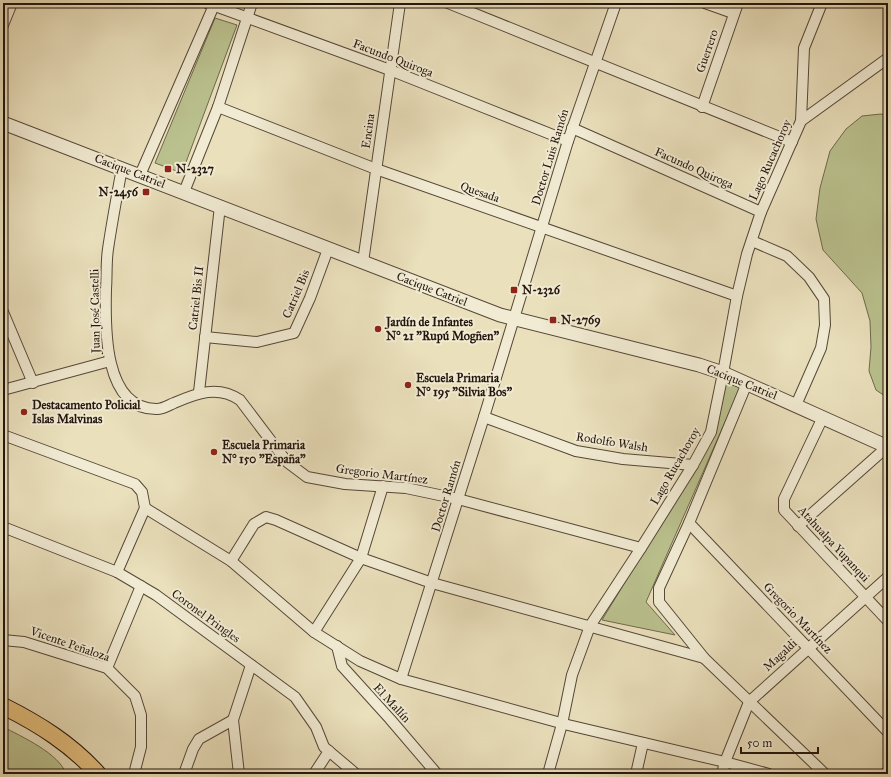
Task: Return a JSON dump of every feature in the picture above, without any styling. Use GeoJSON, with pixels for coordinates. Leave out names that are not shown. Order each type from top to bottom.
{"type":"FeatureCollection","features":[{"type":"Feature","properties":{"kind":"main road"},"geometry":{"type":"LineString","coordinates":[[3,706],[35,722],[64,741],[98,774]]}},
{"type":"Feature","properties":{"kind":"main road"},"geometry":{"type":"LineString","coordinates":[[3,717],[44,739],[85,774]]}},
{"type":"Feature","properties":{"kind":"street"},"geometry":{"type":"LineString","coordinates":[[3,25],[12,3]]}},
{"type":"Feature","properties":{"kind":"street"},"geometry":{"type":"LineString","coordinates":[[184,192],[218,107],[252,3]]}},
{"type":"Feature","properties":{"kind":"street","name":"Encina"},"geometry":{"type":"LineString","coordinates":[[363,262],[400,3]]}},
{"type":"Feature","properties":{"kind":"street"},"geometry":{"type":"LineString","coordinates":[[448,3],[702,107],[792,142]]}},
{"type":"Feature","properties":{"kind":"street","name":"Doctor Luis Ramón"},"geometry":{"type":"LineString","coordinates":[[515,320],[572,128],[616,3]]}},
{"type":"Feature","properties":{"kind":"street"},"geometry":{"type":"LineString","coordinates":[[705,3],[733,13]]}},
{"type":"Feature","properties":{"kind":"street","name":"Guerrero"},"geometry":{"type":"LineString","coordinates":[[702,107],[733,13],[738,3]]}},
{"type":"Feature","properties":{"kind":"street"},"geometry":{"type":"LineString","coordinates":[[801,121],[804,48],[822,3]]}},
{"type":"Feature","properties":{"kind":"street"},"geometry":{"type":"LineString","coordinates":[[140,175],[212,4]]}},
{"type":"Feature","properties":{"kind":"street","name":"Facundo Quiroga"},"geometry":{"type":"LineString","coordinates":[[212,4],[390,70],[568,141]]}},
{"type":"Feature","properties":{"kind":"street","name":"Lago Rucachoroy"},"geometry":{"type":"LineString","coordinates":[[548,774],[562,724],[572,675],[590,626],[693,465],[711,432],[737,296],[747,254],[762,212],[801,121],[888,58]]}},
{"type":"Feature","properties":{"kind":"street","name":"Quesada"},"geometry":{"type":"LineString","coordinates":[[218,107],[376,169],[737,296]]}},
{"type":"Feature","properties":{"kind":"street","name":"Cacique Catriel"},"geometry":{"type":"LineString","coordinates":[[3,122],[485,310],[515,320],[693,364],[723,373],[888,447]]}},
{"type":"Feature","properties":{"kind":"street","name":"Facundo Quiroga"},"geometry":{"type":"LineString","coordinates":[[572,128],[762,212]]}},
{"type":"Feature","properties":{"kind":"street","name":"Juan José Castelli"},"geometry":{"type":"LineString","coordinates":[[122,168],[108,251],[106,313],[110,362],[118,386],[133,402],[145,408],[159,409],[199,392]]}},
{"type":"Feature","properties":{"kind":"street","name":"Catriel Bis II"},"geometry":{"type":"LineString","coordinates":[[199,392],[220,206]]}},
{"type":"Feature","properties":{"kind":"street"},"geometry":{"type":"LineString","coordinates":[[752,241],[787,256],[809,277],[824,299],[825,325],[821,348],[796,405]]}},
{"type":"Feature","properties":{"kind":"street","name":"Catriel Bis"},"geometry":{"type":"LineString","coordinates":[[205,337],[257,342],[294,333],[310,298],[328,248]]}},
{"type":"Feature","properties":{"kind":"street"},"geometry":{"type":"LineString","coordinates":[[3,312],[33,384]]}},
{"type":"Feature","properties":{"kind":"street","name":"Doctor Ramón"},"geometry":{"type":"LineString","coordinates":[[401,679],[515,320]]}},
{"type":"Feature","properties":{"kind":"street"},"geometry":{"type":"LineString","coordinates":[[3,390],[33,384],[110,362]]}},
{"type":"Feature","properties":{"kind":"street"},"geometry":{"type":"LineString","coordinates":[[747,383],[689,523],[659,588],[659,602],[704,658],[825,774]]}},
{"type":"Feature","properties":{"kind":"street","name":"Gregorio Martínez"},"geometry":{"type":"LineString","coordinates":[[199,392],[219,391],[231,394],[240,400],[287,462],[307,477],[345,484],[406,488],[458,499],[641,548]]}},
{"type":"Feature","properties":{"kind":"street","name":"Rodolfo Walsh"},"geometry":{"type":"LineString","coordinates":[[484,417],[576,451],[623,459],[693,465]]}},
{"type":"Feature","properties":{"kind":"street","name":"Atahualpa Yupanqui"},"geometry":{"type":"LineString","coordinates":[[823,418],[784,499],[784,510],[888,621]]}},
{"type":"Feature","properties":{"kind":"street"},"geometry":{"type":"LineString","coordinates":[[3,435],[135,484],[142,492],[145,508],[117,572]]}},
{"type":"Feature","properties":{"kind":"street"},"geometry":{"type":"LineString","coordinates":[[798,526],[888,447]]}},
{"type":"Feature","properties":{"kind":"street"},"geometry":{"type":"LineString","coordinates":[[314,632],[361,558],[383,486]]}},
{"type":"Feature","properties":{"kind":"street"},"geometry":{"type":"LineString","coordinates":[[145,508],[231,561],[314,632],[360,660],[401,679],[562,724],[725,762],[769,774]]}},
{"type":"Feature","properties":{"kind":"street"},"geometry":{"type":"LineString","coordinates":[[231,561],[254,524],[266,517],[276,520],[361,558],[432,583],[704,658]]}},
{"type":"Feature","properties":{"kind":"street","name":"Gregorio Martínez"},"geometry":{"type":"LineString","coordinates":[[689,523],[888,732]]}},
{"type":"Feature","properties":{"kind":"street","name":"Coronel Pringles"},"geometry":{"type":"LineString","coordinates":[[3,527],[117,572],[141,586],[295,697],[316,727],[324,747],[356,774]]}},
{"type":"Feature","properties":{"kind":"street","name":"Magaldi"},"geometry":{"type":"LineString","coordinates":[[722,774],[725,762],[749,702],[808,647],[888,577]]}},
{"type":"Feature","properties":{"kind":"street"},"geometry":{"type":"LineString","coordinates":[[107,668],[141,586]]}},
{"type":"Feature","properties":{"kind":"street","name":"Vicente Peñaloza"},"geometry":{"type":"LineString","coordinates":[[3,640],[24,642],[107,668],[136,696],[141,715],[141,747],[134,774]]}},
{"type":"Feature","properties":{"kind":"street","name":"El Mallín"},"geometry":{"type":"LineString","coordinates":[[337,646],[342,666],[390,718],[437,774]]}},
{"type":"Feature","properties":{"kind":"street"},"geometry":{"type":"LineString","coordinates":[[239,774],[233,720],[251,665]]}},
{"type":"Feature","properties":{"kind":"street"},"geometry":{"type":"LineString","coordinates":[[184,774],[193,749],[199,739],[233,720]]}},
{"type":"Feature","properties":{"kind":"street"},"geometry":{"type":"LineString","coordinates":[[636,774],[643,743]]}},
{"type":"Feature","properties":{"kind":"street"},"geometry":{"type":"LineString","coordinates":[[314,774],[329,751]]}},
{"type":"Feature","properties":{"kind":"street"},"geometry":{"type":"LineString","coordinates":[[885,774],[888,771]]}},
{"type":"Feature","properties":{"kind":"green space"},"geometry":{"type":"Polygon","coordinates":[[[215,18],[237,25],[182,173],[155,163],[215,18]]]}},
{"type":"Feature","properties":{"kind":"green space"},"geometry":{"type":"Polygon","coordinates":[[[881,114],[888,116],[888,398],[876,390],[869,371],[871,347],[870,321],[862,293],[823,250],[816,219],[820,188],[830,151],[846,129],[862,116],[881,114]]]}},
{"type":"Feature","properties":{"kind":"green space"},"geometry":{"type":"Polygon","coordinates":[[[726,382],[740,388],[646,602],[675,635],[602,620],[713,438],[726,382]]]}},
{"type":"Feature","properties":{"kind":"green space"},"geometry":{"type":"Polygon","coordinates":[[[3,727],[39,746],[56,759],[66,774],[3,774],[3,727]]]}},
{"type":"Feature","properties":{"kind":"place","name":"N-2327"},"geometry":{"type":"Point","coordinates":[168,169]}},
{"type":"Feature","properties":{"kind":"place","name":"N-2456"},"geometry":{"type":"Point","coordinates":[146,192]}},
{"type":"Feature","properties":{"kind":"place","name":"N-2326"},"geometry":{"type":"Point","coordinates":[514,290]}},
{"type":"Feature","properties":{"kind":"place","name":"N-2769"},"geometry":{"type":"Point","coordinates":[553,320]}},
{"type":"Feature","properties":{"kind":"place","name":"Jardín de Infantes N° 21 \"Rupú Mogñen\""},"geometry":{"type":"Point","coordinates":[378,329]}},
{"type":"Feature","properties":{"kind":"place","name":"Escuela Primaria N° 195 \"Silvia Bos\""},"geometry":{"type":"Point","coordinates":[408,385]}},
{"type":"Feature","properties":{"kind":"place","name":"Destacamento Policial Islas Malvinas"},"geometry":{"type":"Point","coordinates":[24,412]}},
{"type":"Feature","properties":{"kind":"place","name":"Escuela Primaria N° 150 \"España\""},"geometry":{"type":"Point","coordinates":[214,452]}}]}
